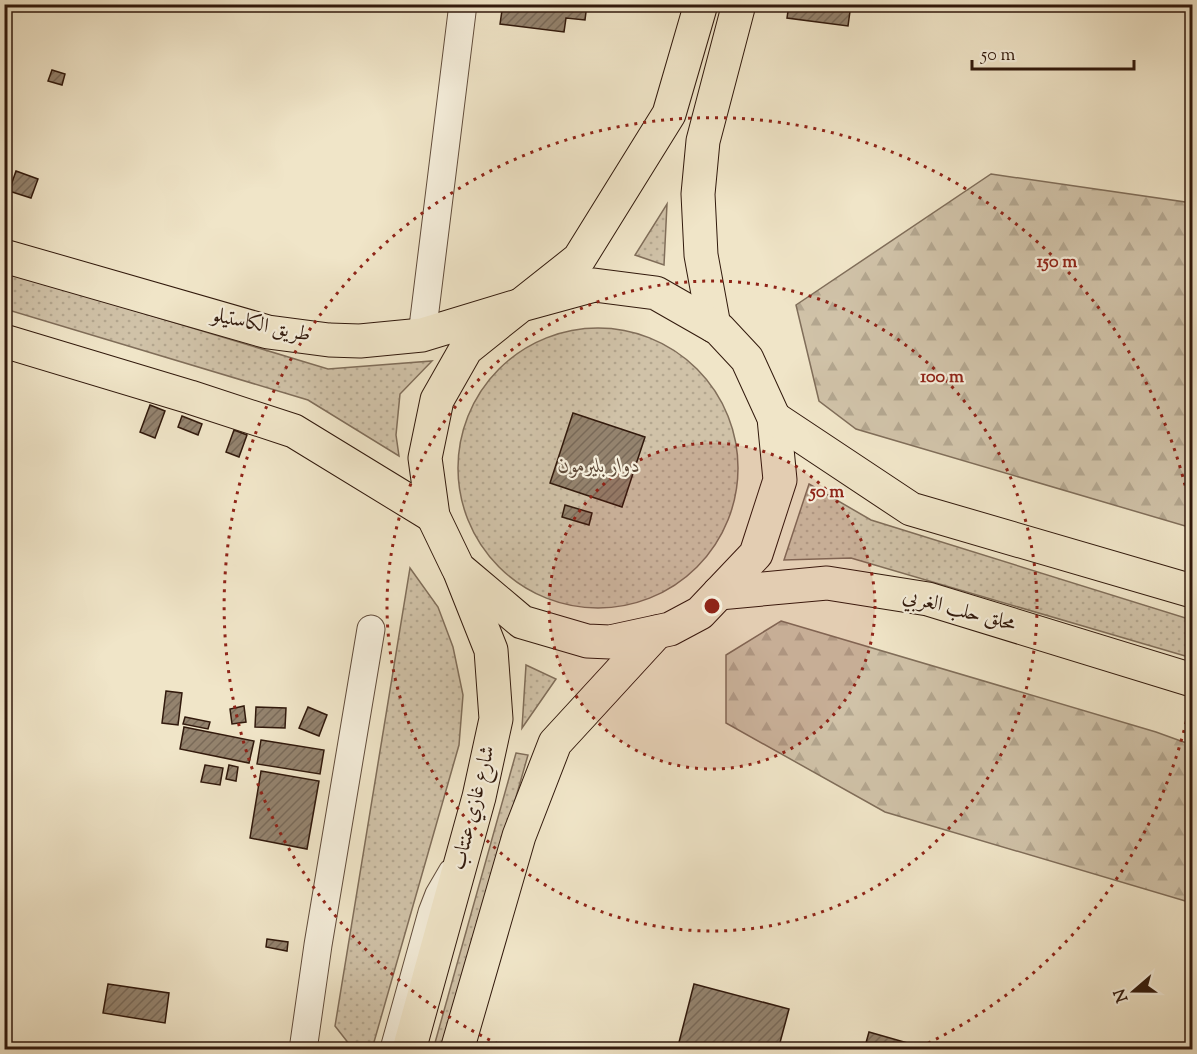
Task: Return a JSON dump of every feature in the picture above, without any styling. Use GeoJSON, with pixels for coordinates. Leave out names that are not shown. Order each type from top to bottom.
{"type":"FeatureCollection","features":[{"type":"Feature","properties":{"kind":"main road","name":"شارع غازي عنتاب"},"geometry":{"type":"LineString","coordinates":[[409,1050],[479,798],[496,719],[491,650],[458,568],[433,516],[425,458],[436,400],[466,349],[579,259],[669,114],[701,4]]}},
{"type":"Feature","properties":{"kind":"main road"},"geometry":{"type":"LineString","coordinates":[[714,326],[701,255],[698,194],[703,141],[739,4]]}},
{"type":"Feature","properties":{"kind":"main road","name":"طريق الكاستيلو"},"geometry":{"type":"LineString","coordinates":[[4,256],[278,334],[330,340],[360,341],[422,335],[594,285],[656,293],[714,326],[747,359],[774,418]]}},
{"type":"Feature","properties":{"kind":"main road"},"geometry":{"type":"LineString","coordinates":[[4,341],[294,431],[433,516]]}},
{"type":"Feature","properties":{"kind":"main road"},"geometry":{"type":"LineString","coordinates":[[774,418],[911,509],[1192,591]]}},
{"type":"Feature","properties":{"kind":"main road"},"geometry":{"type":"LineString","coordinates":[[458,568],[522,622],[587,641],[610,642],[670,629],[699,613],[756,554],[780,480],[774,418]]}},
{"type":"Feature","properties":{"kind":"main road","name":"محلق حلب الغربي"},"geometry":{"type":"LineString","coordinates":[[719,593],[826,583],[928,599],[1192,680]]}},
{"type":"Feature","properties":{"kind":"main road"},"geometry":{"type":"LineString","coordinates":[[457,1050],[519,836],[555,743],[657,632]]}},
{"type":"Feature","properties":{"kind":"street"},"geometry":{"type":"LineString","coordinates":[[422,335],[463,4]]}},
{"type":"Feature","properties":{"kind":"street"},"geometry":{"type":"LineString","coordinates":[[303,1050],[320,933],[371,629]]}},
{"type":"Feature","properties":{"kind":"lane"},"geometry":{"type":"LineString","coordinates":[[387,1050],[426,910],[443,874],[466,843]]}},
{"type":"Feature","properties":{"kind":"green space"},"geometry":{"type":"Polygon","coordinates":[[[991,174],[1192,203],[1192,528],[856,429],[819,401],[796,305],[991,174]]]}},
{"type":"Feature","properties":{"kind":"green space"},"geometry":{"type":"Polygon","coordinates":[[[667,204],[664,265],[635,255],[667,204]]]}},
{"type":"Feature","properties":{"kind":"green space"},"geometry":{"type":"Polygon","coordinates":[[[4,271],[328,369],[432,361],[400,394],[396,435],[399,456],[308,400],[5,309],[4,271]]]}},
{"type":"Feature","properties":{"kind":"green space","name":"دوار بليرمون"},"geometry":{"type":"Polygon","coordinates":[[[598,328],[639,334],[676,352],[697,369],[714,390],[732,427],[738,468],[732,509],[714,546],[697,567],[676,584],[639,602],[598,608],[557,602],[520,584],[499,567],[482,546],[464,509],[458,468],[464,427],[482,390],[499,369],[520,352],[557,334],[598,328]]]}},
{"type":"Feature","properties":{"kind":"green space"},"geometry":{"type":"Polygon","coordinates":[[[809,484],[871,520],[1192,620],[1192,658],[851,558],[784,560],[809,484]]]}},
{"type":"Feature","properties":{"kind":"green space"},"geometry":{"type":"Polygon","coordinates":[[[410,568],[438,607],[453,647],[463,695],[459,745],[372,1049],[353,1049],[335,1026],[410,568]]]}},
{"type":"Feature","properties":{"kind":"green space"},"geometry":{"type":"Polygon","coordinates":[[[781,621],[1156,732],[1192,745],[1192,903],[885,812],[726,723],[726,655],[781,621]]]}},
{"type":"Feature","properties":{"kind":"green space"},"geometry":{"type":"Polygon","coordinates":[[[526,665],[556,679],[522,728],[526,665]]]}},
{"type":"Feature","properties":{"kind":"green space"},"geometry":{"type":"Polygon","coordinates":[[[516,753],[528,755],[444,1049],[433,1050],[516,753]]]}},
{"type":"Feature","properties":{"kind":"building"},"geometry":{"type":"Polygon","coordinates":[[[503,4],[587,4],[585,20],[566,18],[564,32],[500,24],[503,4]]]}},
{"type":"Feature","properties":{"kind":"building"},"geometry":{"type":"Polygon","coordinates":[[[789,4],[851,4],[848,26],[787,18],[789,4]]]}},
{"type":"Feature","properties":{"kind":"building"},"geometry":{"type":"Polygon","coordinates":[[[52,70],[65,74],[62,85],[48,81],[52,70]]]}},
{"type":"Feature","properties":{"kind":"building"},"geometry":{"type":"Polygon","coordinates":[[[16,171],[38,179],[31,198],[9,191],[16,171]]]}},
{"type":"Feature","properties":{"kind":"building"},"geometry":{"type":"Polygon","coordinates":[[[150,405],[165,411],[155,438],[140,432],[150,405]]]}},
{"type":"Feature","properties":{"kind":"building"},"geometry":{"type":"Polygon","coordinates":[[[573,413],[645,437],[622,507],[550,483],[573,413]]]}},
{"type":"Feature","properties":{"kind":"building"},"geometry":{"type":"Polygon","coordinates":[[[182,416],[202,424],[198,435],[178,427],[182,416]]]}},
{"type":"Feature","properties":{"kind":"building"},"geometry":{"type":"Polygon","coordinates":[[[234,430],[247,435],[239,457],[226,452],[234,430]]]}},
{"type":"Feature","properties":{"kind":"building"},"geometry":{"type":"Polygon","coordinates":[[[565,505],[592,513],[589,525],[562,517],[565,505]]]}},
{"type":"Feature","properties":{"kind":"building"},"geometry":{"type":"Polygon","coordinates":[[[166,691],[182,693],[178,725],[162,723],[166,691]]]}},
{"type":"Feature","properties":{"kind":"building"},"geometry":{"type":"Polygon","coordinates":[[[244,706],[246,722],[232,724],[230,709],[244,706]]]}},
{"type":"Feature","properties":{"kind":"building"},"geometry":{"type":"Polygon","coordinates":[[[256,707],[286,708],[285,728],[255,727],[256,707]]]}},
{"type":"Feature","properties":{"kind":"building"},"geometry":{"type":"Polygon","coordinates":[[[308,707],[327,715],[319,736],[299,728],[308,707]]]}},
{"type":"Feature","properties":{"kind":"building"},"geometry":{"type":"Polygon","coordinates":[[[185,717],[210,722],[208,729],[183,724],[185,717]]]}},
{"type":"Feature","properties":{"kind":"building"},"geometry":{"type":"Polygon","coordinates":[[[184,727],[254,741],[249,763],[180,749],[184,727]]]}},
{"type":"Feature","properties":{"kind":"building"},"geometry":{"type":"Polygon","coordinates":[[[261,740],[324,750],[320,774],[257,764],[261,740]]]}},
{"type":"Feature","properties":{"kind":"building"},"geometry":{"type":"Polygon","coordinates":[[[205,765],[223,768],[220,785],[201,782],[205,765]]]}},
{"type":"Feature","properties":{"kind":"building"},"geometry":{"type":"Polygon","coordinates":[[[229,765],[238,767],[236,781],[226,779],[229,765]]]}},
{"type":"Feature","properties":{"kind":"building"},"geometry":{"type":"Polygon","coordinates":[[[261,771],[319,781],[307,849],[250,838],[261,771]]]}},
{"type":"Feature","properties":{"kind":"building"},"geometry":{"type":"Polygon","coordinates":[[[267,939],[288,942],[287,951],[266,947],[267,939]]]}},
{"type":"Feature","properties":{"kind":"building"},"geometry":{"type":"Polygon","coordinates":[[[108,984],[169,993],[165,1023],[103,1013],[108,984]]]}},
{"type":"Feature","properties":{"kind":"building"},"geometry":{"type":"Polygon","coordinates":[[[694,984],[789,1009],[778,1050],[677,1050],[694,984]]]}},
{"type":"Feature","properties":{"kind":"building"},"geometry":{"type":"Polygon","coordinates":[[[869,1032],[932,1050],[864,1050],[869,1032]]]}}]}
